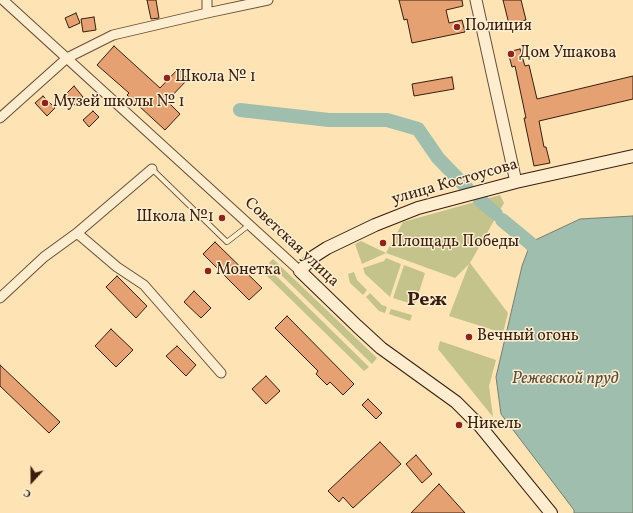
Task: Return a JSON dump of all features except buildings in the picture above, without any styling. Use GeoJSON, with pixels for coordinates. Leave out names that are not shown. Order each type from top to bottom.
{"type":"FeatureCollection","features":[{"type":"Feature","properties":{"kind":"main road","name":"улица Костоусова"},"geometry":{"type":"LineString","coordinates":[[300,271],[313,257],[327,248],[375,225],[418,208],[516,182],[633,156]]}},
{"type":"Feature","properties":{"kind":"main road","name":"Советская улица"},"geometry":{"type":"LineString","coordinates":[[300,271],[381,348],[456,402],[480,426],[551,513]]}},
{"type":"Feature","properties":{"kind":"street","name":"Советская улица"},"geometry":{"type":"LineString","coordinates":[[3,0],[300,271]]}},
{"type":"Feature","properties":{"kind":"street"},"geometry":{"type":"LineString","coordinates":[[207,0],[207,13]]}},
{"type":"Feature","properties":{"kind":"street"},"geometry":{"type":"LineString","coordinates":[[0,118],[67,58],[113,35],[268,0]]}},
{"type":"Feature","properties":{"kind":"street"},"geometry":{"type":"LineString","coordinates":[[476,0],[516,182]]}},
{"type":"Feature","properties":{"kind":"street"},"geometry":{"type":"LineString","coordinates":[[0,298],[44,257],[77,233],[152,169]]}},
{"type":"Feature","properties":{"kind":"street"},"geometry":{"type":"LineString","coordinates":[[77,233],[117,267],[144,285],[221,373]]}},
{"type":"Feature","properties":{"kind":"lane"},"geometry":{"type":"LineString","coordinates":[[152,169],[227,242],[249,225]]}},
{"type":"Feature","properties":{"kind":"green space"},"geometry":{"type":"Polygon","coordinates":[[[500,195],[504,203],[470,263],[508,313],[503,333],[449,316],[469,264],[455,278],[386,253],[403,222],[500,195]]]}},
{"type":"Feature","properties":{"kind":"green space"},"geometry":{"type":"Polygon","coordinates":[[[361,241],[386,253],[362,264],[355,244],[361,241]]]}},
{"type":"Feature","properties":{"kind":"green space"},"geometry":{"type":"Polygon","coordinates":[[[386,258],[401,264],[390,297],[365,274],[363,268],[384,261],[386,258]]]}},
{"type":"Feature","properties":{"kind":"green space"},"geometry":{"type":"Polygon","coordinates":[[[273,259],[377,358],[372,364],[269,263],[273,259]]]}},
{"type":"Feature","properties":{"kind":"green space"},"geometry":{"type":"Polygon","coordinates":[[[404,265],[425,273],[415,305],[393,298],[404,265]]]}},
{"type":"Feature","properties":{"kind":"green space"},"geometry":{"type":"Polygon","coordinates":[[[268,268],[369,367],[364,371],[263,272],[268,268]]]}},
{"type":"Feature","properties":{"kind":"green space"},"geometry":{"type":"Polygon","coordinates":[[[354,272],[357,280],[367,290],[363,295],[350,283],[348,274],[354,272]]]}},
{"type":"Feature","properties":{"kind":"green space"},"geometry":{"type":"Polygon","coordinates":[[[370,293],[382,305],[387,307],[385,313],[379,311],[366,297],[370,293]]]}},
{"type":"Feature","properties":{"kind":"green space"},"geometry":{"type":"Polygon","coordinates":[[[391,309],[412,315],[410,321],[389,314],[391,309]]]}},
{"type":"Feature","properties":{"kind":"green space"},"geometry":{"type":"Polygon","coordinates":[[[440,341],[496,360],[489,386],[493,417],[438,349],[440,341]]]}},
{"type":"Feature","properties":{"kind":"water","name":"Режевской пруд"},"geometry":{"type":"Polygon","coordinates":[[[633,216],[633,513],[574,513],[574,510],[501,414],[496,377],[522,266],[531,242],[580,219],[633,216]]]}},
{"type":"Feature","properties":{"kind":"waterway"},"geometry":{"type":"LineString","coordinates":[[240,110],[329,120],[387,120],[418,129],[438,158],[467,188]]}},
{"type":"Feature","properties":{"kind":"waterway"},"geometry":{"type":"LineString","coordinates":[[480,200],[496,214]]}},
{"type":"Feature","properties":{"kind":"waterway"},"geometry":{"type":"LineString","coordinates":[[502,220],[530,243],[543,257]]}},
{"type":"Feature","properties":{"kind":"place","name":"Полиция"},"geometry":{"type":"Point","coordinates":[457,27]}},
{"type":"Feature","properties":{"kind":"place","name":"Дом Ушакова"},"geometry":{"type":"Point","coordinates":[511,54]}},
{"type":"Feature","properties":{"kind":"place","name":"Школа № 1"},"geometry":{"type":"Point","coordinates":[167,78]}},
{"type":"Feature","properties":{"kind":"place","name":"Музей школы № 1"},"geometry":{"type":"Point","coordinates":[45,103]}},
{"type":"Feature","properties":{"kind":"place","name":"Школа №1"},"geometry":{"type":"Point","coordinates":[222,218]}},
{"type":"Feature","properties":{"kind":"place","name":"Площадь Победы"},"geometry":{"type":"Point","coordinates":[383,243]}},
{"type":"Feature","properties":{"kind":"place","name":"Монетка"},"geometry":{"type":"Point","coordinates":[208,271]}},
{"type":"Feature","properties":{"kind":"place","name":"Вечный огонь"},"geometry":{"type":"Point","coordinates":[469,337]}},
{"type":"Feature","properties":{"kind":"place","name":"Никель"},"geometry":{"type":"Point","coordinates":[459,425]}},
{"type":"Feature","properties":{"kind":"district","name":"Реж"},"geometry":{"type":"Point","coordinates":[427,301]}}]}
